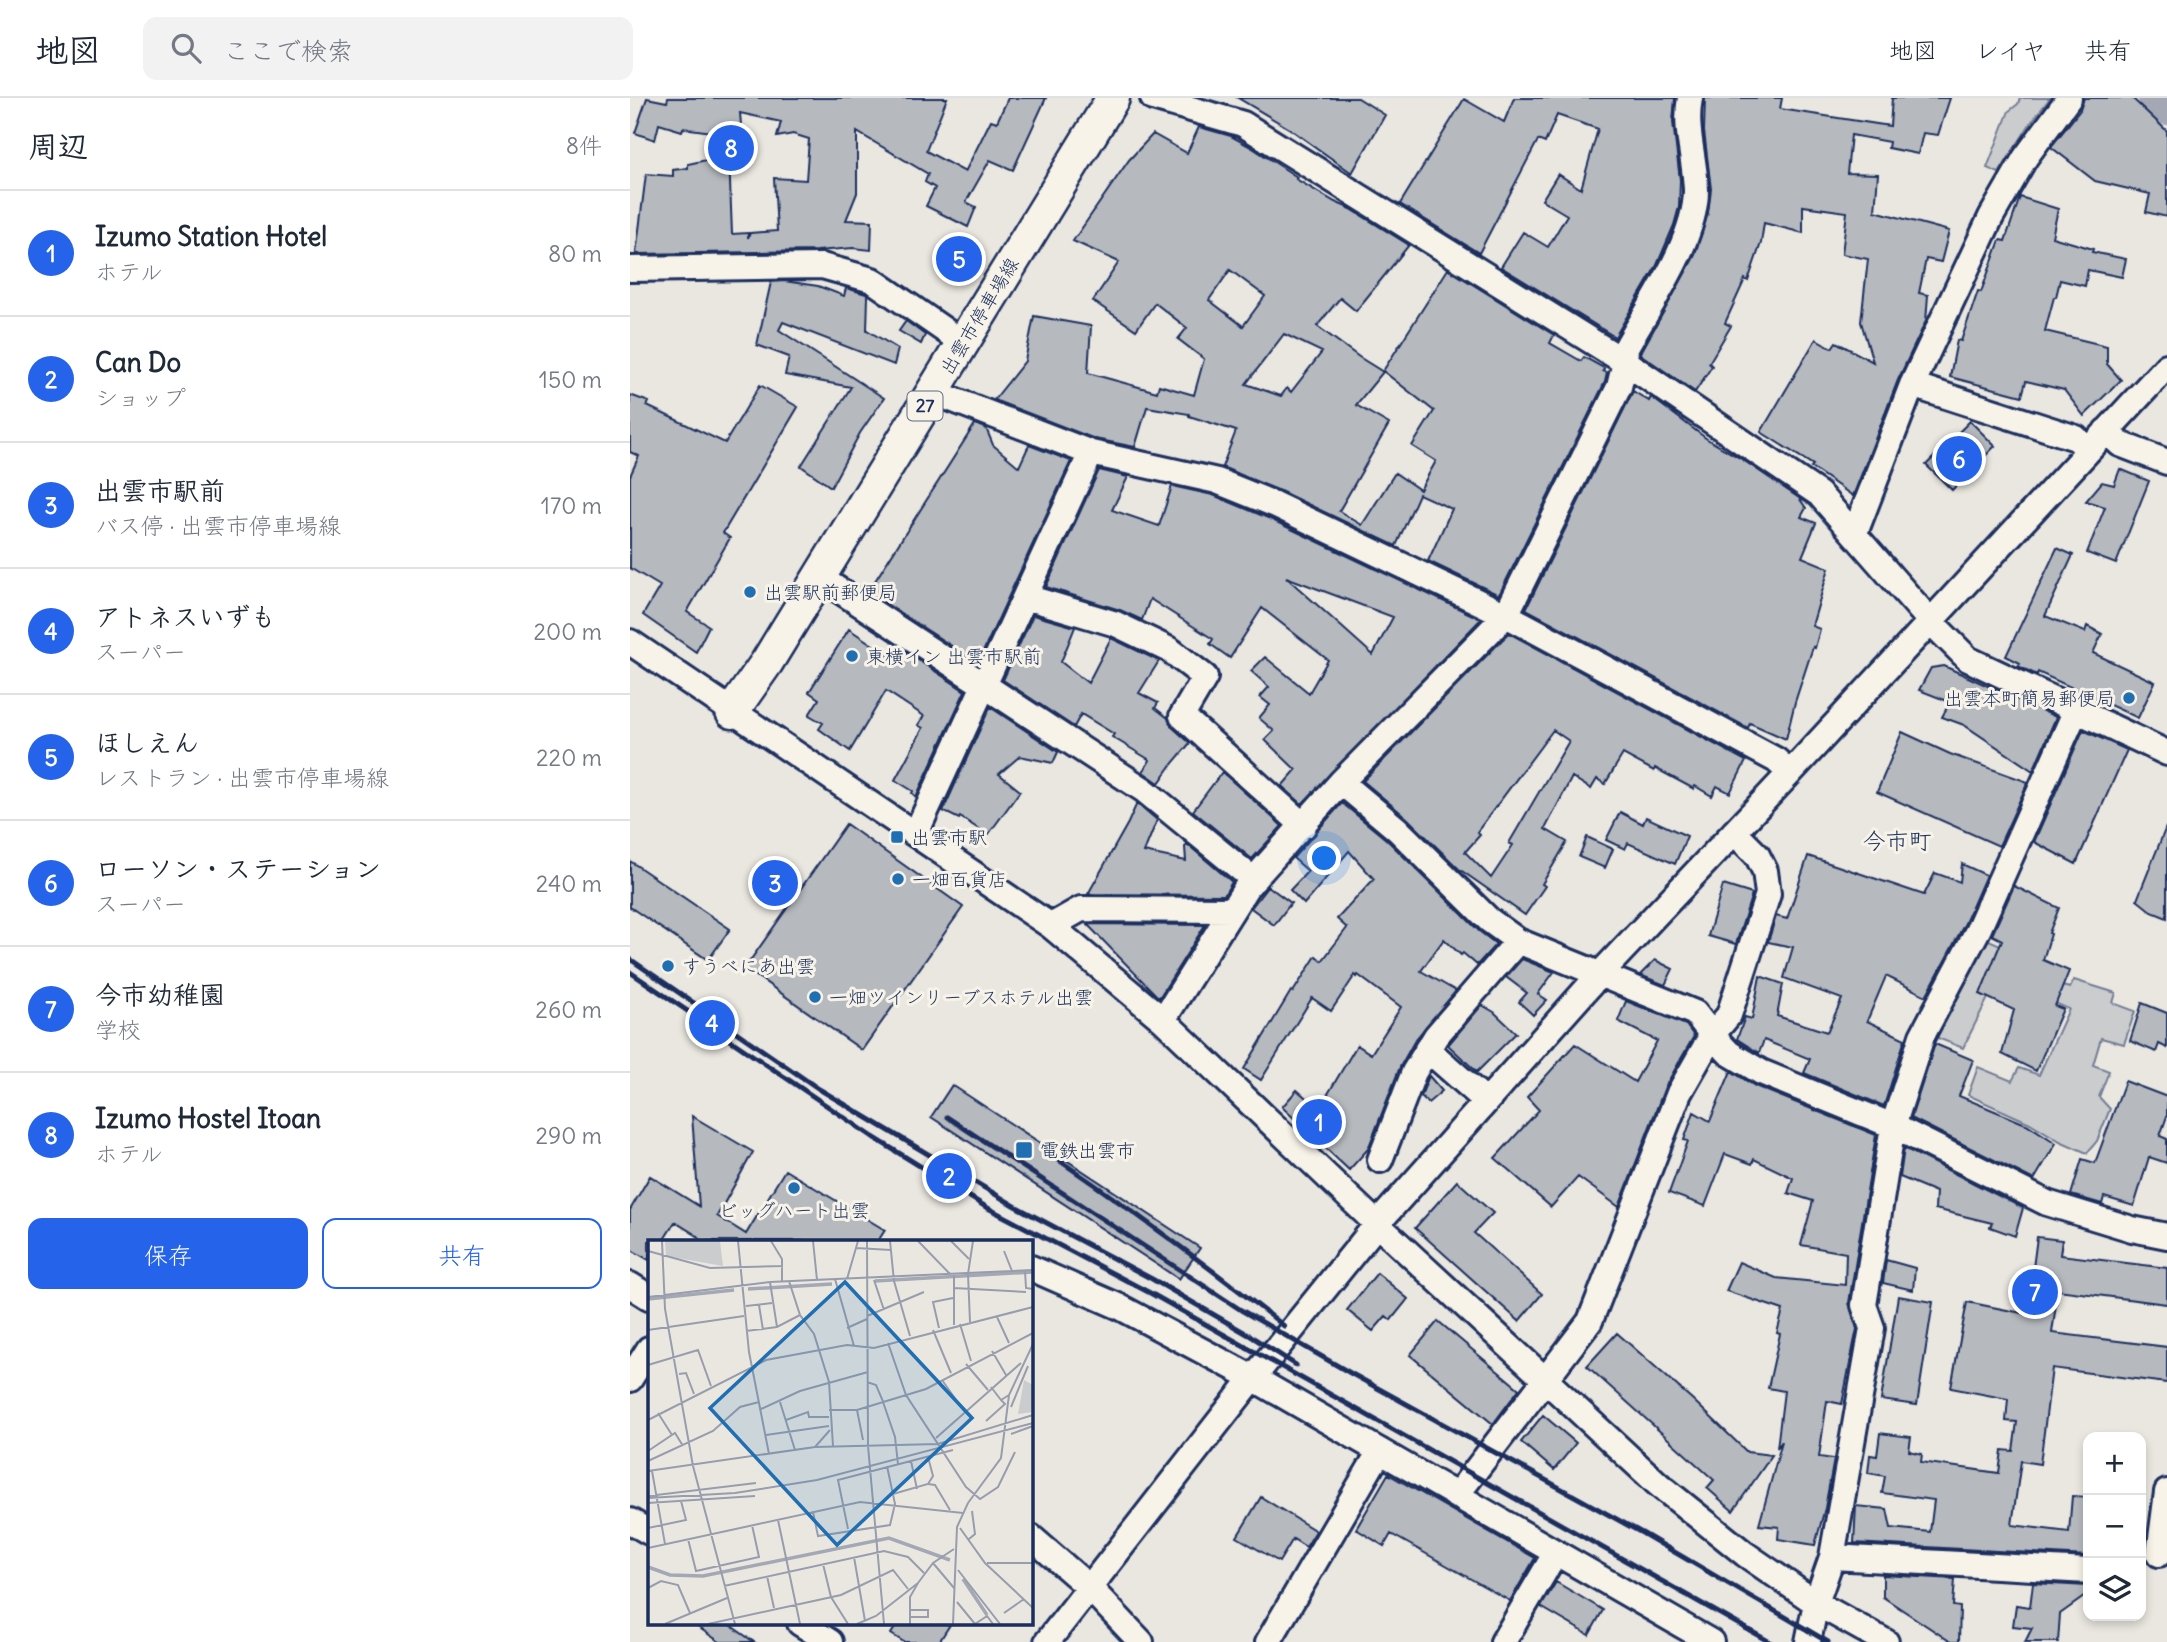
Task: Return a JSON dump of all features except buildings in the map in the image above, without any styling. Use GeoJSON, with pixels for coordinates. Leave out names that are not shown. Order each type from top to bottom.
{"type":"FeatureCollection","features":[{"type":"Feature","properties":{"kind":"main road","name":"出雲市停車場線"},"geometry":{"type":"LineString","coordinates":[[732,712],[767,662],[1113,98]]}},
{"type":"Feature","properties":{"kind":"street"},"geometry":{"type":"LineString","coordinates":[[1153,98],[1243,124],[1626,362],[1819,494],[1930,621],[1968,659],[2167,753]]}},
{"type":"Feature","properties":{"kind":"street"},"geometry":{"type":"LineString","coordinates":[[1163,1020],[1254,880],[1341,782],[1506,615],[1619,387],[1626,362],[1626,348],[1686,240],[1696,192],[1686,117],[1690,98]]}},
{"type":"Feature","properties":{"kind":"street"},"geometry":{"type":"LineString","coordinates":[[1855,533],[1912,385],[1991,218],[2025,158],[2069,98]]}},
{"type":"Feature","properties":{"kind":"street"},"geometry":{"type":"LineString","coordinates":[[630,269],[822,266],[872,280],[962,342]]}},
{"type":"Feature","properties":{"kind":"street"},"geometry":{"type":"LineString","coordinates":[[1047,1642],[1377,1224],[1600,974],[2167,366]]}},
{"type":"Feature","properties":{"kind":"street"},"geometry":{"type":"LineString","coordinates":[[1912,385],[2076,438],[2089,450]]}},
{"type":"Feature","properties":{"kind":"street"},"geometry":{"type":"LineString","coordinates":[[933,392],[1091,453],[1217,481],[1273,504],[1506,615],[1776,761],[1790,773]]}},
{"type":"Feature","properties":{"kind":"street"},"geometry":{"type":"LineString","coordinates":[[2106,431],[2120,444],[2167,462]]}},
{"type":"Feature","properties":{"kind":"street"},"geometry":{"type":"LineString","coordinates":[[916,834],[1091,453]]}},
{"type":"Feature","properties":{"kind":"street"},"geometry":{"type":"LineString","coordinates":[[819,578],[1144,790],[1254,880]]}},
{"type":"Feature","properties":{"kind":"street"},"geometry":{"type":"LineString","coordinates":[[1026,597],[1116,624],[1170,650],[1206,677],[1182,716],[1304,826]]}},
{"type":"Feature","properties":{"kind":"street"},"geometry":{"type":"LineString","coordinates":[[630,642],[1051,926],[1163,1020],[1377,1224],[1659,1485],[1745,1554],[1816,1603],[1886,1642]]}},
{"type":"Feature","properties":{"kind":"street"},"geometry":{"type":"LineString","coordinates":[[1808,1642],[1816,1603],[1832,1557],[1872,1328],[1864,1305],[1893,1126],[1922,1036],[1978,930],[2076,710]]}},
{"type":"Feature","properties":{"kind":"street"},"geometry":{"type":"LineString","coordinates":[[1341,782],[1397,829],[1489,920],[1518,941],[1695,1013],[1729,1053],[1762,1072],[1893,1126],[2047,1203],[2132,1229],[2167,1236]]}},
{"type":"Feature","properties":{"kind":"street"},"geometry":{"type":"LineString","coordinates":[[1456,1496],[1590,1321],[1679,1093],[1712,1035],[1729,1014],[1768,894],[1765,871],[1757,855],[1734,832]]}},
{"type":"Feature","properties":{"kind":"street"},"geometry":{"type":"LineString","coordinates":[[1051,926],[1081,909],[1232,911]]}},
{"type":"Feature","properties":{"kind":"street"},"geometry":{"type":"LineString","coordinates":[[1380,1160],[1414,1072],[1427,1049],[1518,941]]}},
{"type":"Feature","properties":{"kind":"street"},"geometry":{"type":"LineString","coordinates":[[1427,1049],[1486,1101]]}},
{"type":"Feature","properties":{"kind":"street"},"geometry":{"type":"LineString","coordinates":[[1032,1268],[1120,1307],[1253,1378],[1555,1554],[1678,1634],[1710,1642]]}},
{"type":"Feature","properties":{"kind":"street"},"geometry":{"type":"LineString","coordinates":[[630,1285],[648,1296]]}},
{"type":"Feature","properties":{"kind":"street"},"geometry":{"type":"LineString","coordinates":[[630,1379],[648,1351]]}},
{"type":"Feature","properties":{"kind":"street"},"geometry":{"type":"LineString","coordinates":[[1268,1642],[1380,1451]]}},
{"type":"Feature","properties":{"kind":"street"},"geometry":{"type":"LineString","coordinates":[[2156,1556],[2167,1492]]}},
{"type":"Feature","properties":{"kind":"street"},"geometry":{"type":"LineString","coordinates":[[630,1521],[648,1531]]}},
{"type":"Feature","properties":{"kind":"street"},"geometry":{"type":"LineString","coordinates":[[1032,1538],[1090,1588],[1141,1642]]}},
{"type":"Feature","properties":{"kind":"street"},"geometry":{"type":"LineString","coordinates":[[1503,1642],[1555,1554]]}},
{"type":"Feature","properties":{"kind":"street"},"geometry":{"type":"LineString","coordinates":[[1832,1557],[2083,1571]]}},
{"type":"Feature","properties":{"kind":"street"},"geometry":{"type":"LineString","coordinates":[[802,1624],[830,1642]]}},
{"type":"Feature","properties":{"kind":"shaded area"},"geometry":{"type":"Polygon","coordinates":[[[2020,98],[2050,98],[1999,173],[1987,168],[2009,111],[2018,104],[2020,98]]]}},
{"type":"Feature","properties":{"kind":"shaded area"},"geometry":{"type":"Polygon","coordinates":[[[1982,937],[2005,947],[1996,956],[1980,994],[1988,998],[1963,1048],[1930,1035],[1982,937]]]}},
{"type":"Feature","properties":{"kind":"shaded area"},"geometry":{"type":"Polygon","coordinates":[[[2074,980],[2116,993],[2113,1003],[2135,1011],[2124,1044],[2101,1038],[2093,1065],[2109,1071],[2099,1097],[2110,1109],[2097,1141],[2087,1153],[1968,1095],[1978,1067],[2012,1081],[2019,1068],[2039,1075],[2069,1009],[2050,1001],[2058,985],[2070,988],[2074,980]]]}},
{"type":"Feature","properties":{"kind":"waterway"},"geometry":{"type":"LineString","coordinates":[[2157,98],[2167,106]]}},
{"type":"Feature","properties":{"kind":"railway"},"geometry":{"type":"LineString","coordinates":[[630,959],[819,1089],[1015,1206],[1152,1279],[1296,1365]]}},
{"type":"Feature","properties":{"kind":"railway"},"geometry":{"type":"LineString","coordinates":[[630,972],[873,1137],[986,1207],[1152,1294],[1770,1642]]}},
{"type":"Feature","properties":{"kind":"railway"},"geometry":{"type":"LineString","coordinates":[[947,1117],[1241,1310],[1642,1533],[1828,1642]]}},
{"type":"Feature","properties":{"kind":"railway"},"geometry":{"type":"LineString","coordinates":[[1047,1152],[1167,1237],[1284,1326]]}},
{"type":"Feature","properties":{"kind":"place","name":"Izumo Hostel Itoan"},"geometry":{"type":"Point","coordinates":[731,148]}},
{"type":"Feature","properties":{"kind":"place","name":"ほしえん"},"geometry":{"type":"Point","coordinates":[959,259]}},
{"type":"Feature","properties":{"kind":"place","name":"ローソン・ステーション"},"geometry":{"type":"Point","coordinates":[1959,459]}},
{"type":"Feature","properties":{"kind":"place","name":"出雲駅前郵便局"},"geometry":{"type":"Point","coordinates":[750,592]}},
{"type":"Feature","properties":{"kind":"place","name":"東横イン 出雲市駅前"},"geometry":{"type":"Point","coordinates":[852,656]}},
{"type":"Feature","properties":{"kind":"place","name":"出雲本町簡易郵便局"},"geometry":{"type":"Point","coordinates":[2129,698]}},
{"type":"Feature","properties":{"kind":"place","name":"出雲市駅"},"geometry":{"type":"Point","coordinates":[897,837]}},
{"type":"Feature","properties":{"kind":"place","name":"一畑百貨店"},"geometry":{"type":"Point","coordinates":[898,879]}},
{"type":"Feature","properties":{"kind":"place","name":"出雲市駅前"},"geometry":{"type":"Point","coordinates":[775,883]}},
{"type":"Feature","properties":{"kind":"place","name":"すうべにあ出雲"},"geometry":{"type":"Point","coordinates":[668,966]}},
{"type":"Feature","properties":{"kind":"place","name":"一畑ツインリーブスホテル出雲"},"geometry":{"type":"Point","coordinates":[815,997]}},
{"type":"Feature","properties":{"kind":"place","name":"アトネスいずも"},"geometry":{"type":"Point","coordinates":[712,1023]}},
{"type":"Feature","properties":{"kind":"place","name":"Izumo Station Hotel"},"geometry":{"type":"Point","coordinates":[1319,1122]}},
{"type":"Feature","properties":{"kind":"place","name":"電鉄出雲市"},"geometry":{"type":"Point","coordinates":[1024,1150]}},
{"type":"Feature","properties":{"kind":"place","name":"Can Do"},"geometry":{"type":"Point","coordinates":[949,1176]}},
{"type":"Feature","properties":{"kind":"place","name":"ビッグハート出雲"},"geometry":{"type":"Point","coordinates":[794,1188]}},
{"type":"Feature","properties":{"kind":"place","name":"今市幼稚園"},"geometry":{"type":"Point","coordinates":[2035,1292]}},
{"type":"Feature","properties":{"kind":"district","name":"今市町"},"geometry":{"type":"Point","coordinates":[1897,841]}}]}
